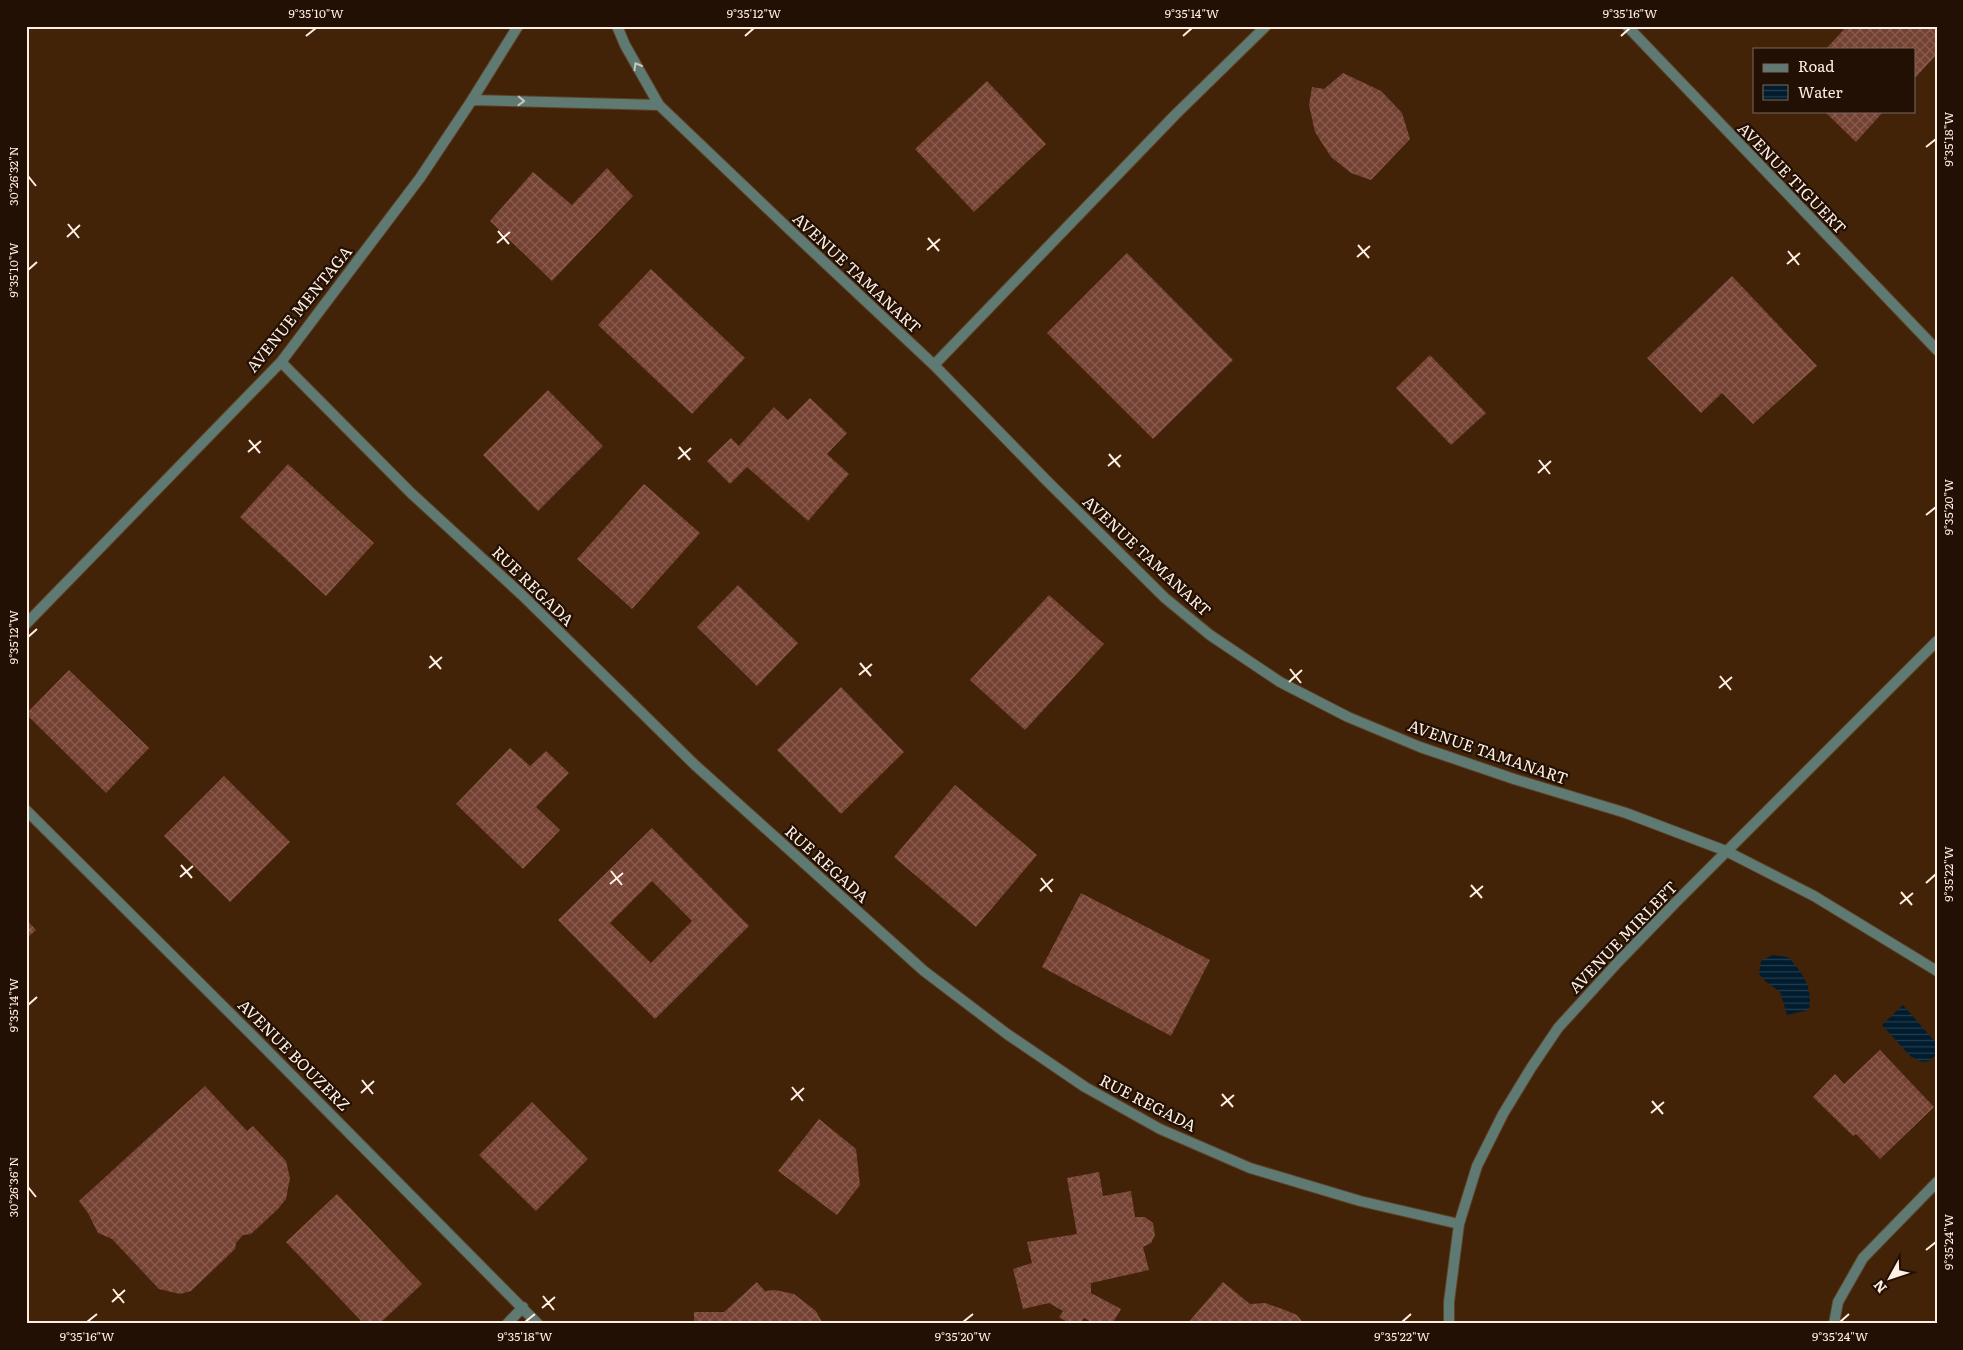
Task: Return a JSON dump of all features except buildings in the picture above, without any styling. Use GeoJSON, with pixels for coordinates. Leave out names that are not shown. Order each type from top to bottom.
{"type":"FeatureCollection","features":[{"type":"Feature","properties":{"kind":"street","name":"AVENUE MENTAGA"},"geometry":{"type":"LineString","coordinates":[[26,624],[281,362],[420,178],[518,26]]}},
{"type":"Feature","properties":{"kind":"street","name":"AVENUE TAMANART"},"geometry":{"type":"LineString","coordinates":[[617,26],[625,45],[659,105],[934,366],[1164,598],[1210,635],[1280,682],[1348,717],[1420,747],[1626,812],[1726,851],[1814,896],[1937,971]]}},
{"type":"Feature","properties":{"kind":"street"},"geometry":{"type":"LineString","coordinates":[[934,366],[1176,114],[1266,26]]}},
{"type":"Feature","properties":{"kind":"street","name":"AVENUE TIGUERT"},"geometry":{"type":"LineString","coordinates":[[1627,26],[1937,350]]}},
{"type":"Feature","properties":{"kind":"street"},"geometry":{"type":"LineString","coordinates":[[472,100],[659,105]]}},
{"type":"Feature","properties":{"kind":"street","name":"RUE REGADA"},"geometry":{"type":"LineString","coordinates":[[281,362],[412,493],[522,595],[695,765],[924,971],[1007,1034],[1086,1087],[1160,1129],[1250,1168],[1360,1201],[1459,1224]]}},
{"type":"Feature","properties":{"kind":"street","name":"AVENUE MIRLEFT"},"geometry":{"type":"LineString","coordinates":[[1449,1324],[1449,1302],[1459,1224],[1477,1166],[1503,1114],[1530,1068],[1558,1028],[1726,851],[1937,641]]}},
{"type":"Feature","properties":{"kind":"street","name":"AVENUE BOUZERZ"},"geometry":{"type":"LineString","coordinates":[[26,810],[538,1324]]}},
{"type":"Feature","properties":{"kind":"street"},"geometry":{"type":"LineString","coordinates":[[1834,1324],[1838,1302],[1863,1258],[1937,1182]]}},
{"type":"Feature","properties":{"kind":"street"},"geometry":{"type":"LineString","coordinates":[[507,1324],[522,1307]]}},
{"type":"Feature","properties":{"kind":"water"},"geometry":{"type":"Polygon","coordinates":[[[1772,955],[1788,957],[1798,969],[1806,981],[1810,994],[1809,1010],[1787,1015],[1780,992],[1759,974],[1761,961],[1772,955]]]}},
{"type":"Feature","properties":{"kind":"water"},"geometry":{"type":"Polygon","coordinates":[[[1903,1005],[1937,1044],[1937,1054],[1929,1061],[1922,1062],[1910,1056],[1882,1025],[1903,1005]]]}}]}
